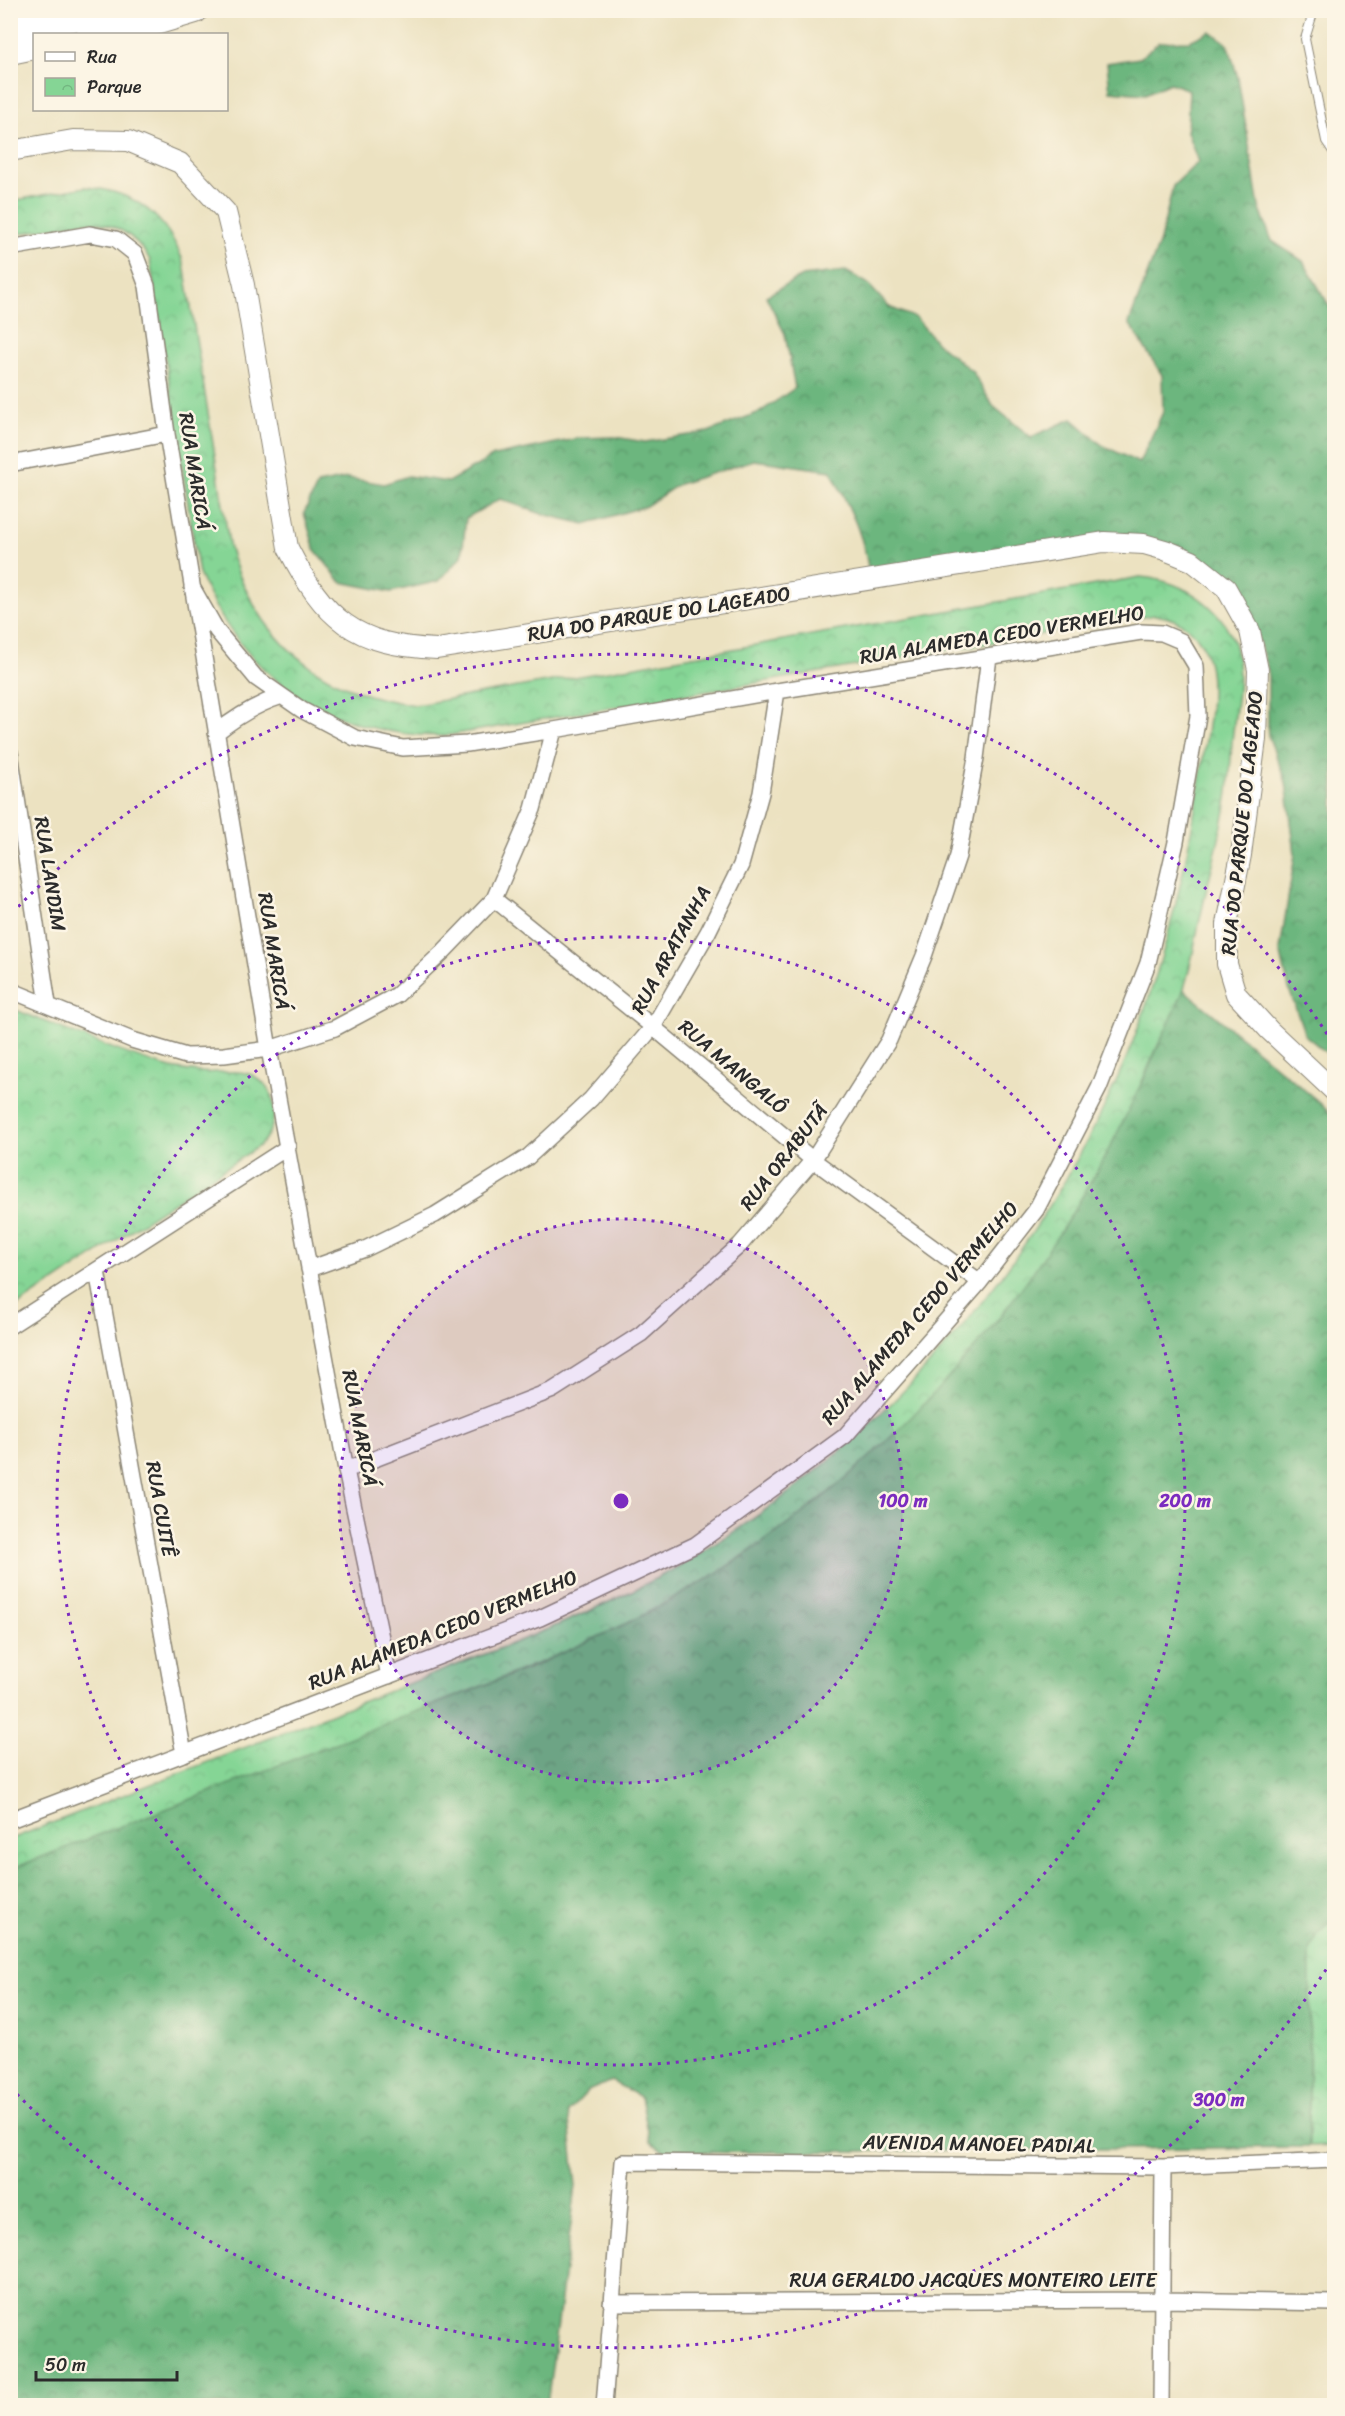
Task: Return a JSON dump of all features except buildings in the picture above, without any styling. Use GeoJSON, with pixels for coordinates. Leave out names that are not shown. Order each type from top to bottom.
{"type":"FeatureCollection","features":[{"type":"Feature","properties":{"kind":"highway"},"geometry":{"type":"LineString","coordinates":[[10,28],[126,10]]}},
{"type":"Feature","properties":{"kind":"highway"},"geometry":{"type":"LineString","coordinates":[[96,33],[145,25],[195,10]]}},
{"type":"Feature","properties":{"kind":"highway"},"geometry":{"type":"LineString","coordinates":[[10,51],[33,46]]}},
{"type":"Feature","properties":{"kind":"street","name":"RUA DO PARQUE DO LAGEADO"},"geometry":{"type":"LineString","coordinates":[[10,151],[73,140],[128,141],[180,163],[226,212],[244,285],[288,548],[304,582],[323,607],[348,627],[382,641],[409,648],[437,649],[1104,542],[1144,544],[1192,561],[1226,588],[1250,631],[1258,670],[1253,762],[1241,855],[1227,924],[1227,964],[1236,994],[1269,1030],[1335,1091]]}},
{"type":"Feature","properties":{"kind":"street","name":"RUA MARICÁ"},"geometry":{"type":"LineString","coordinates":[[10,248],[90,234],[117,239],[135,254],[147,286],[167,434],[269,1049],[346,1470],[389,1676]]}},
{"type":"Feature","properties":{"kind":"street"},"geometry":{"type":"LineString","coordinates":[[10,464],[167,434]]}},
{"type":"Feature","properties":{"kind":"street","name":"RUA ALAMEDA CEDO VERMELHO"},"geometry":{"type":"LineString","coordinates":[[10,1820],[540,1618],[695,1545],[845,1436],[980,1282],[1036,1210],[1099,1088],[1148,963],[1176,842],[1198,716],[1196,666],[1182,641],[1162,633],[1141,632],[467,744],[403,748],[355,738],[302,710],[256,678],[217,631],[192,587]]}},
{"type":"Feature","properties":{"kind":"street","name":"RUA ORABUTÃ"},"geometry":{"type":"LineString","coordinates":[[346,1470],[553,1390],[641,1334],[740,1245],[813,1160],[850,1105],[889,1040],[924,956],[958,856],[976,758],[989,657]]}},
{"type":"Feature","properties":{"kind":"street","name":"RUA ARATANHA"},"geometry":{"type":"LineString","coordinates":[[309,1269],[365,1249],[435,1215],[528,1158],[591,1099],[653,1027],[708,932],[741,865],[761,793],[777,691]]}},
{"type":"Feature","properties":{"kind":"street"},"geometry":{"type":"LineString","coordinates":[[216,733],[237,716],[259,704],[282,696]]}},
{"type":"Feature","properties":{"kind":"street"},"geometry":{"type":"LineString","coordinates":[[10,990],[132,1040],[186,1056],[224,1055],[269,1049],[335,1028],[397,995],[494,899],[533,809],[554,730]]}},
{"type":"Feature","properties":{"kind":"street","name":"RUA LANDIM"},"geometry":{"type":"LineString","coordinates":[[10,752],[48,1004]]}},
{"type":"Feature","properties":{"kind":"street","name":"RUA MANGALÔ"},"geometry":{"type":"LineString","coordinates":[[494,899],[813,1160],[980,1282]]}},
{"type":"Feature","properties":{"kind":"street"},"geometry":{"type":"LineString","coordinates":[[10,1326],[288,1147]]}},
{"type":"Feature","properties":{"kind":"street","name":"RUA CUITÊ"},"geometry":{"type":"LineString","coordinates":[[97,1271],[184,1754]]}},
{"type":"Feature","properties":{"kind":"street","name":"AVENIDA MANOEL PADIAL"},"geometry":{"type":"LineString","coordinates":[[611,2303],[623,2162],[1163,2167],[1335,2160]]}},
{"type":"Feature","properties":{"kind":"street"},"geometry":{"type":"LineString","coordinates":[[1161,2406],[1163,2167]]}},
{"type":"Feature","properties":{"kind":"street","name":"RUA GERALDO JACQUES MONTEIRO LEITE"},"geometry":{"type":"LineString","coordinates":[[611,2303],[1163,2300],[1335,2302]]}},
{"type":"Feature","properties":{"kind":"street"},"geometry":{"type":"LineString","coordinates":[[604,2406],[611,2303]]}},
{"type":"Feature","properties":{"kind":"lane"},"geometry":{"type":"LineString","coordinates":[[1314,10],[1305,39],[1326,141],[1335,153]]}},
{"type":"Feature","properties":{"kind":"green space"},"geometry":{"type":"Polygon","coordinates":[[[1210,31],[1228,44],[1238,78],[1259,207],[1272,241],[1303,261],[1334,314],[1334,1059],[1305,1035],[1289,989],[1280,950],[1295,854],[1286,782],[1268,735],[1268,671],[1252,619],[1221,577],[1127,534],[869,575],[860,534],[831,471],[754,460],[679,484],[646,506],[585,524],[542,514],[500,499],[466,518],[462,556],[439,581],[391,592],[341,582],[315,550],[304,513],[318,484],[347,478],[384,484],[408,476],[448,482],[494,456],[580,438],[615,437],[645,442],[708,432],[760,412],[795,388],[785,334],[766,296],[802,276],[846,271],[867,283],[889,307],[916,318],[937,343],[972,371],[993,406],[1031,437],[1072,419],[1102,445],[1139,463],[1163,412],[1162,375],[1129,323],[1160,241],[1173,186],[1198,162],[1187,132],[1189,90],[1170,83],[1145,94],[1110,91],[1107,63],[1140,58],[1159,42],[1190,41],[1210,31]]]}},
{"type":"Feature","properties":{"kind":"green space"},"geometry":{"type":"Polygon","coordinates":[[[85,187],[103,189],[134,200],[159,220],[177,247],[184,264],[230,549],[242,582],[276,636],[298,657],[323,675],[351,688],[382,699],[416,705],[1140,577],[1158,580],[1190,592],[1217,614],[1234,644],[1239,681],[1223,821],[1189,969],[1174,1012],[1116,1136],[1069,1217],[1017,1294],[958,1367],[894,1434],[825,1496],[750,1551],[638,1618],[500,1679],[11,1869],[11,1839],[534,1635],[638,1588],[672,1570],[743,1525],[811,1475],[875,1419],[934,1359],[988,1294],[1037,1225],[1081,1152],[1118,1077],[1148,1001],[1171,924],[1189,845],[1211,697],[1206,653],[1196,635],[1179,622],[1155,615],[444,736],[402,733],[364,725],[328,712],[296,694],[266,671],[241,644],[218,611],[199,574],[150,260],[138,243],[123,231],[105,224],[84,222],[11,235],[11,201],[85,187]]]}},
{"type":"Feature","properties":{"kind":"green space"},"geometry":{"type":"Polygon","coordinates":[[[1183,989],[1319,1102],[1334,1118],[1334,1924],[1328,1924],[1310,1950],[1309,2147],[668,2153],[650,2142],[641,2097],[611,2081],[588,2091],[568,2112],[576,2186],[547,2405],[11,2406],[11,2372],[15,2350],[10,2334],[11,1869],[534,1666],[629,1622],[720,1570],[925,1403],[999,1319],[1063,1228],[1092,1180],[1143,1081],[1183,989]]]}},
{"type":"Feature","properties":{"kind":"green space"},"geometry":{"type":"Polygon","coordinates":[[[10,1008],[103,1045],[165,1066],[195,1072],[235,1072],[254,1076],[269,1091],[274,1110],[270,1129],[259,1146],[11,1310],[10,1008]]]}},
{"type":"Feature","properties":{"kind":"green space"},"geometry":{"type":"Polygon","coordinates":[[[1328,1924],[1334,1924],[1334,2146],[1309,2147],[1310,1950],[1319,1933],[1328,1924]]]}}]}
